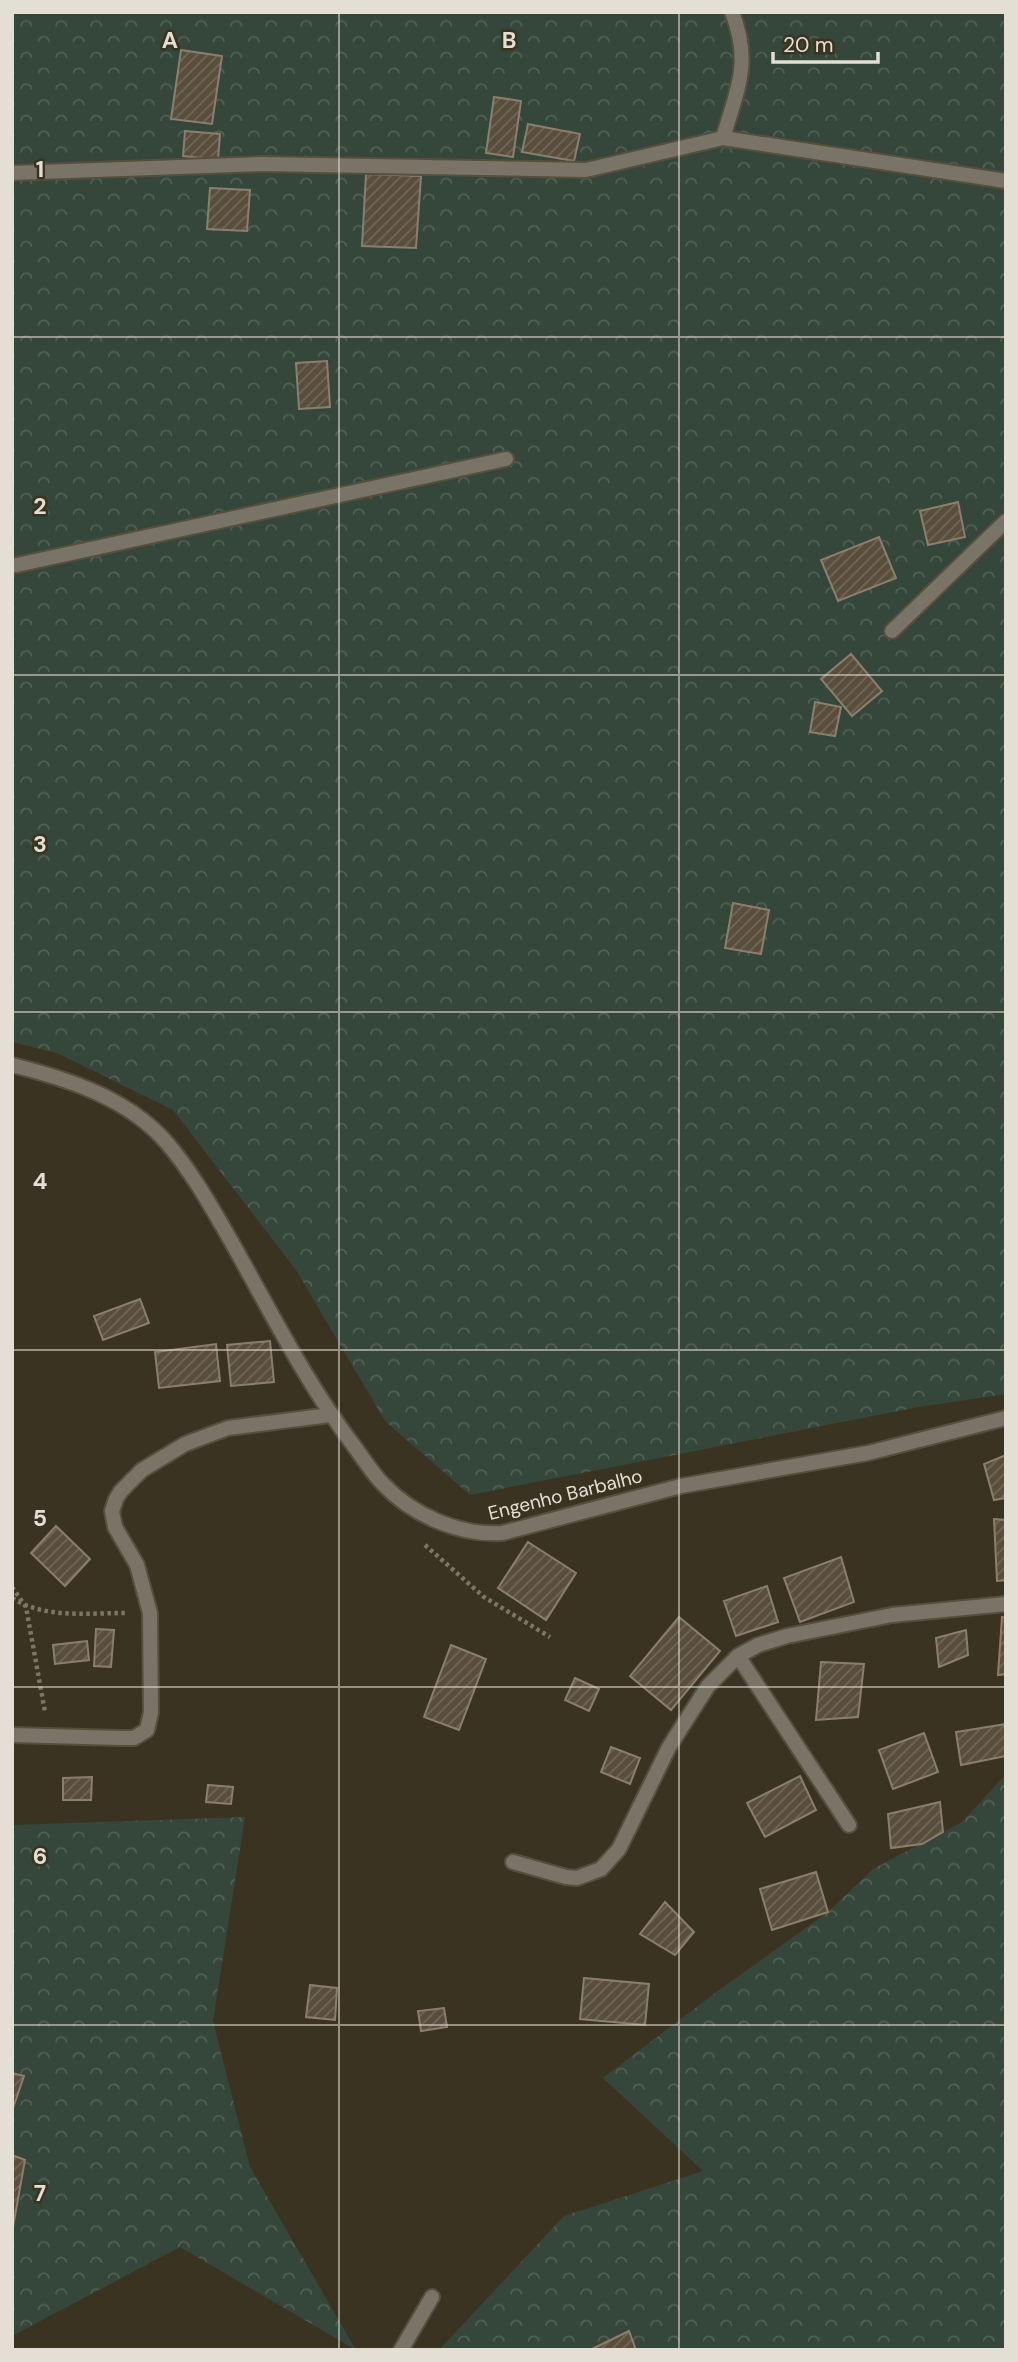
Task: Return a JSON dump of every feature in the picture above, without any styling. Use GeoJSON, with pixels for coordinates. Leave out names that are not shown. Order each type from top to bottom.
{"type":"FeatureCollection","features":[{"type":"Feature","properties":{"kind":"street"},"geometry":{"type":"LineString","coordinates":[[723,138],[743,63],[742,48],[732,12]]}},
{"type":"Feature","properties":{"kind":"street"},"geometry":{"type":"LineString","coordinates":[[12,173],[261,164],[586,170],[723,138],[1006,181]]}},
{"type":"Feature","properties":{"kind":"street"},"geometry":{"type":"LineString","coordinates":[[12,566],[506,459]]}},
{"type":"Feature","properties":{"kind":"street"},"geometry":{"type":"LineString","coordinates":[[892,631],[1006,522]]}},
{"type":"Feature","properties":{"kind":"street","name":"Engenho Barbalho"},"geometry":{"type":"LineString","coordinates":[[12,1065],[61,1077],[87,1087],[143,1121],[167,1143],[211,1205],[330,1415],[383,1485],[450,1527],[485,1534],[502,1533],[681,1486],[867,1453],[1006,1418]]}},
{"type":"Feature","properties":{"kind":"street"},"geometry":{"type":"LineString","coordinates":[[12,1735],[134,1738],[145,1733],[151,1712],[150,1613],[137,1565],[115,1527],[113,1506],[121,1491],[153,1462],[185,1444],[228,1428],[330,1415]]}},
{"type":"Feature","properties":{"kind":"street"},"geometry":{"type":"LineString","coordinates":[[513,1862],[577,1878],[601,1870],[619,1849],[669,1747],[708,1686],[738,1656],[758,1645],[787,1636],[892,1615],[1006,1604]]}},
{"type":"Feature","properties":{"kind":"street"},"geometry":{"type":"LineString","coordinates":[[738,1656],[849,1825]]}},
{"type":"Feature","properties":{"kind":"street"},"geometry":{"type":"LineString","coordinates":[[401,2350],[432,2297]]}},
{"type":"Feature","properties":{"kind":"path"},"geometry":{"type":"LineString","coordinates":[[424,1543],[484,1597],[550,1637]]}},
{"type":"Feature","properties":{"kind":"path"},"geometry":{"type":"LineString","coordinates":[[12,1587],[26,1607],[50,1737]]}},
{"type":"Feature","properties":{"kind":"path"},"geometry":{"type":"LineString","coordinates":[[12,1598],[26,1607],[50,1613],[150,1613]]}},
{"type":"Feature","properties":{"kind":"green space"},"geometry":{"type":"Polygon","coordinates":[[[12,12],[1006,12],[1006,1394],[919,1407],[470,1495],[385,1421],[296,1270],[173,1110],[57,1053],[12,1042],[12,12]]]}},
{"type":"Feature","properties":{"kind":"green space"},"geometry":{"type":"Polygon","coordinates":[[[1006,1774],[1006,2350],[439,2350],[564,2216],[703,2171],[603,2078],[828,1912],[873,1869],[962,1822],[1006,1774]]]}},
{"type":"Feature","properties":{"kind":"green space"},"geometry":{"type":"Polygon","coordinates":[[[245,1817],[213,2021],[250,2167],[356,2350],[180,2247],[12,2336],[12,1825],[245,1817]]]}},
{"type":"Feature","properties":{"kind":"building"},"geometry":{"type":"Polygon","coordinates":[[[181,50],[222,56],[212,124],[171,119],[181,50]]]}},
{"type":"Feature","properties":{"kind":"building"},"geometry":{"type":"Polygon","coordinates":[[[494,97],[521,101],[513,157],[486,153],[494,97]]]}},
{"type":"Feature","properties":{"kind":"building"},"geometry":{"type":"Polygon","coordinates":[[[528,124],[580,134],[574,161],[522,152],[528,124]]]}},
{"type":"Feature","properties":{"kind":"building"},"geometry":{"type":"Polygon","coordinates":[[[185,131],[220,134],[218,160],[183,156],[185,131]]]}},
{"type":"Feature","properties":{"kind":"building"},"geometry":{"type":"Polygon","coordinates":[[[366,174],[421,176],[416,248],[362,246],[366,174]]]}},
{"type":"Feature","properties":{"kind":"building"},"geometry":{"type":"Polygon","coordinates":[[[210,188],[250,190],[247,231],[207,229],[210,188]]]}},
{"type":"Feature","properties":{"kind":"building"},"geometry":{"type":"Polygon","coordinates":[[[327,361],[330,407],[299,409],[296,363],[327,361]]]}},
{"type":"Feature","properties":{"kind":"building"},"geometry":{"type":"Polygon","coordinates":[[[958,502],[965,537],[928,545],[920,511],[958,502]]]}},
{"type":"Feature","properties":{"kind":"building"},"geometry":{"type":"Polygon","coordinates":[[[879,537],[896,578],[838,601],[821,560],[879,537]]]}},
{"type":"Feature","properties":{"kind":"building"},"geometry":{"type":"Polygon","coordinates":[[[851,654],[882,691],[852,716],[821,679],[851,654]]]}},
{"type":"Feature","properties":{"kind":"building"},"geometry":{"type":"Polygon","coordinates":[[[815,702],[841,707],[835,736],[810,732],[815,702]]]}},
{"type":"Feature","properties":{"kind":"building"},"geometry":{"type":"Polygon","coordinates":[[[733,903],[769,910],[761,954],[725,948],[733,903]]]}},
{"type":"Feature","properties":{"kind":"building"},"geometry":{"type":"Polygon","coordinates":[[[140,1299],[149,1323],[103,1340],[94,1316],[140,1299]]]}},
{"type":"Feature","properties":{"kind":"building"},"geometry":{"type":"Polygon","coordinates":[[[270,1341],[274,1382],[231,1386],[227,1345],[270,1341]]]}},
{"type":"Feature","properties":{"kind":"building"},"geometry":{"type":"Polygon","coordinates":[[[216,1344],[220,1381],[159,1388],[155,1352],[216,1344]]]}},
{"type":"Feature","properties":{"kind":"building"},"geometry":{"type":"Polygon","coordinates":[[[1006,1455],[1006,1498],[994,1500],[984,1464],[1006,1455]]]}},
{"type":"Feature","properties":{"kind":"building"},"geometry":{"type":"Polygon","coordinates":[[[994,1519],[1006,1520],[1006,1580],[997,1581],[994,1519]]]}},
{"type":"Feature","properties":{"kind":"building"},"geometry":{"type":"Polygon","coordinates":[[[56,1526],[90,1559],[65,1586],[31,1553],[56,1526]]]}},
{"type":"Feature","properties":{"kind":"building"},"geometry":{"type":"Polygon","coordinates":[[[528,1542],[576,1573],[546,1620],[498,1588],[528,1542]]]}},
{"type":"Feature","properties":{"kind":"building"},"geometry":{"type":"Polygon","coordinates":[[[841,1557],[854,1602],[800,1622],[784,1578],[841,1557]]]}},
{"type":"Feature","properties":{"kind":"building"},"geometry":{"type":"Polygon","coordinates":[[[767,1586],[778,1622],[736,1636],[724,1601],[767,1586]]]}},
{"type":"Feature","properties":{"kind":"building"},"geometry":{"type":"Polygon","coordinates":[[[679,1617],[720,1651],[671,1710],[630,1676],[679,1617]]]}},
{"type":"Feature","properties":{"kind":"building"},"geometry":{"type":"Polygon","coordinates":[[[1002,1617],[1006,1618],[1006,1674],[998,1675],[1002,1617]]]}},
{"type":"Feature","properties":{"kind":"building"},"geometry":{"type":"Polygon","coordinates":[[[96,1629],[114,1630],[111,1667],[94,1666],[96,1629]]]}},
{"type":"Feature","properties":{"kind":"building"},"geometry":{"type":"Polygon","coordinates":[[[966,1630],[968,1655],[939,1667],[936,1638],[966,1630]]]}},
{"type":"Feature","properties":{"kind":"building"},"geometry":{"type":"Polygon","coordinates":[[[87,1641],[89,1660],[55,1664],[53,1645],[87,1641]]]}},
{"type":"Feature","properties":{"kind":"building"},"geometry":{"type":"Polygon","coordinates":[[[451,1645],[486,1659],[459,1730],[424,1717],[451,1645]]]}},
{"type":"Feature","properties":{"kind":"building"},"geometry":{"type":"Polygon","coordinates":[[[821,1662],[864,1664],[858,1717],[816,1720],[821,1662]]]}},
{"type":"Feature","properties":{"kind":"building"},"geometry":{"type":"Polygon","coordinates":[[[575,1678],[599,1689],[589,1711],[565,1700],[575,1678]]]}},
{"type":"Feature","properties":{"kind":"building"},"geometry":{"type":"Polygon","coordinates":[[[1006,1724],[1006,1756],[961,1765],[956,1732],[1006,1724]]]}},
{"type":"Feature","properties":{"kind":"building"},"geometry":{"type":"Polygon","coordinates":[[[924,1733],[938,1772],[893,1789],[879,1750],[924,1733]]]}},
{"type":"Feature","properties":{"kind":"building"},"geometry":{"type":"Polygon","coordinates":[[[611,1747],[640,1758],[630,1784],[601,1772],[611,1747]]]}},
{"type":"Feature","properties":{"kind":"building"},"geometry":{"type":"Polygon","coordinates":[[[800,1776],[816,1810],[765,1837],[747,1803],[800,1776]]]}},
{"type":"Feature","properties":{"kind":"building"},"geometry":{"type":"Polygon","coordinates":[[[92,1777],[91,1800],[63,1800],[63,1778],[92,1777]]]}},
{"type":"Feature","properties":{"kind":"building"},"geometry":{"type":"Polygon","coordinates":[[[208,1785],[233,1787],[231,1804],[206,1802],[208,1785]]]}},
{"type":"Feature","properties":{"kind":"building"},"geometry":{"type":"Polygon","coordinates":[[[940,1802],[943,1832],[922,1844],[891,1848],[888,1814],[940,1802]]]}},
{"type":"Feature","properties":{"kind":"building"},"geometry":{"type":"Polygon","coordinates":[[[816,1872],[828,1912],[772,1930],[760,1889],[816,1872]]]}},
{"type":"Feature","properties":{"kind":"building"},"geometry":{"type":"Polygon","coordinates":[[[665,1902],[694,1932],[675,1955],[640,1934],[665,1902]]]}},
{"type":"Feature","properties":{"kind":"building"},"geometry":{"type":"Polygon","coordinates":[[[584,1978],[649,1984],[645,2025],[580,2019],[584,1978]]]}},
{"type":"Feature","properties":{"kind":"building"},"geometry":{"type":"Polygon","coordinates":[[[310,1985],[337,1988],[335,2020],[306,2017],[310,1985]]]}},
{"type":"Feature","properties":{"kind":"building"},"geometry":{"type":"Polygon","coordinates":[[[444,2008],[447,2027],[421,2031],[418,2011],[444,2008]]]}},
{"type":"Feature","properties":{"kind":"building"},"geometry":{"type":"Polygon","coordinates":[[[12,2073],[24,2076],[12,2111],[12,2073]]]}},
{"type":"Feature","properties":{"kind":"building"},"geometry":{"type":"Polygon","coordinates":[[[12,2155],[25,2160],[13,2227],[12,2227],[12,2155]]]}},
{"type":"Feature","properties":{"kind":"building"},"geometry":{"type":"Polygon","coordinates":[[[629,2331],[636,2350],[590,2350],[629,2331]]]}}]}
